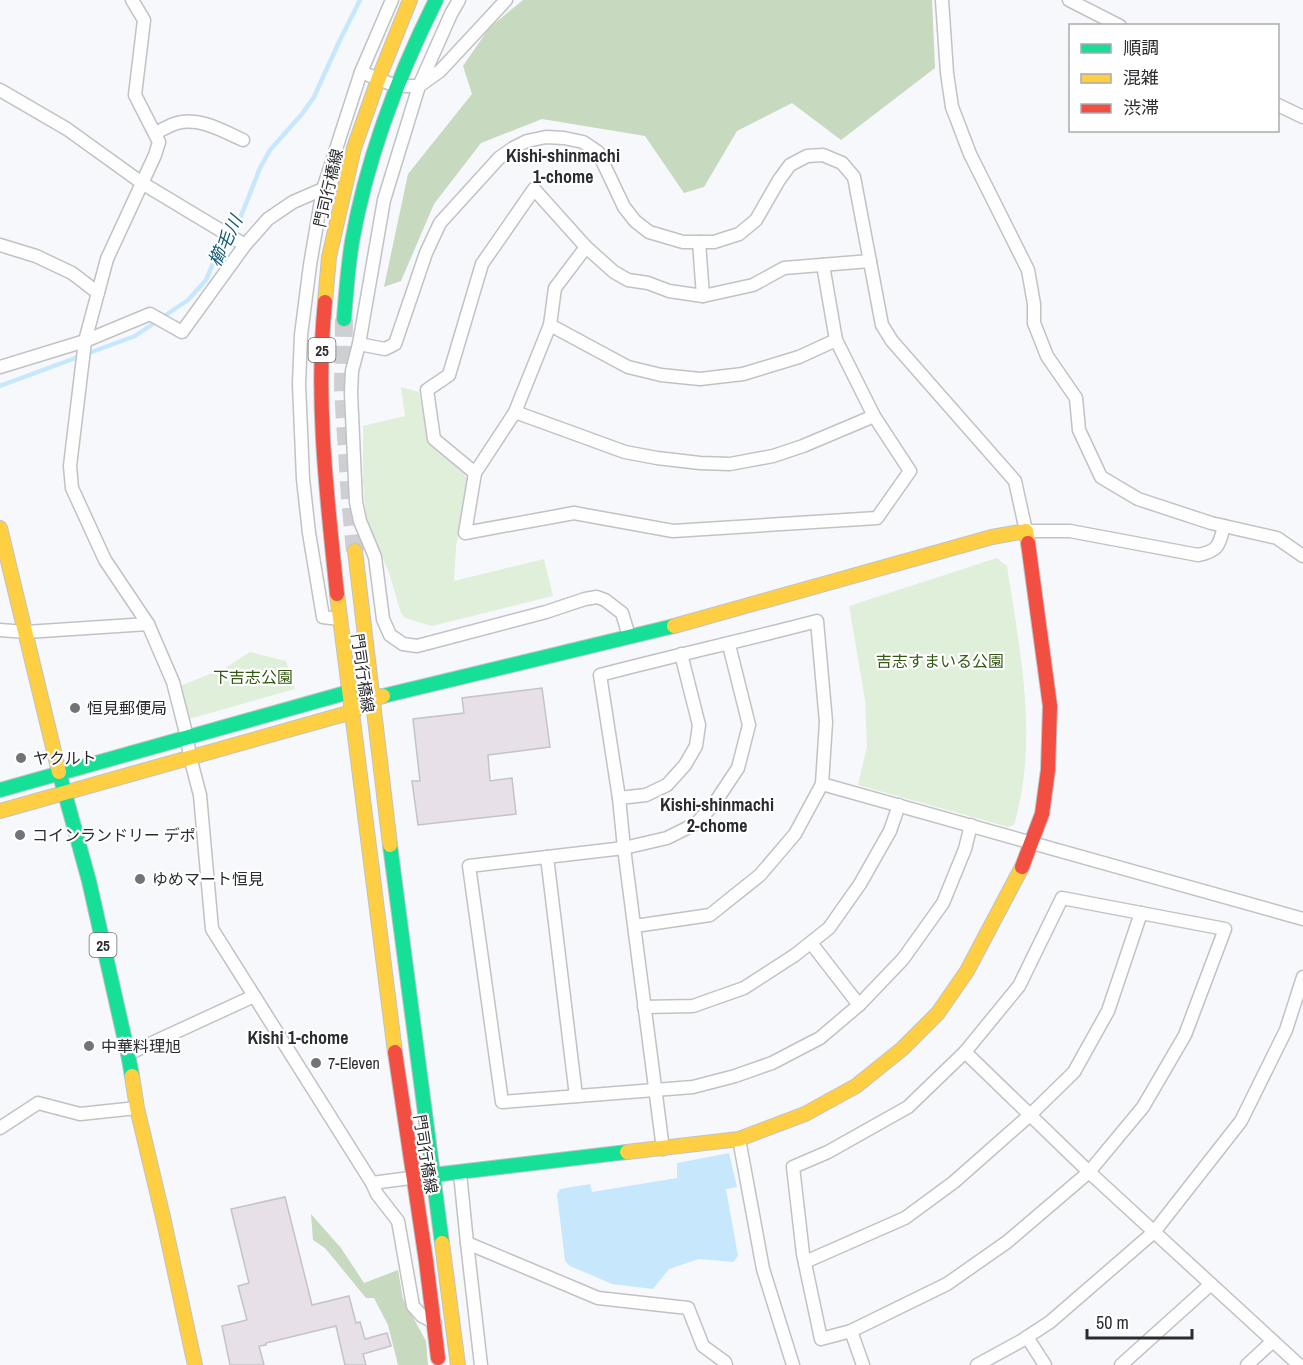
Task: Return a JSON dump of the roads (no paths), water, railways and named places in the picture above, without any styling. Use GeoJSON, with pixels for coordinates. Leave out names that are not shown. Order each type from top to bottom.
{"type":"FeatureCollection","features":[{"type":"Feature","properties":{"kind":"main road","name":"門司行橋線"},"geometry":{"type":"LineString","coordinates":[[410,0],[354,148],[329,257],[322,329],[322,407],[324,464],[339,619],[399,1090],[435,1323],[438,1358]]}},
{"type":"Feature","properties":{"kind":"main road","name":"25"},"geometry":{"type":"LineString","coordinates":[[344,319],[354,234],[374,152],[396,86],[436,0]]}},
{"type":"Feature","properties":{"kind":"main road","name":"25"},"geometry":{"type":"LineString","coordinates":[[0,528],[64,794],[89,881],[195,1365]]}},
{"type":"Feature","properties":{"kind":"main road"},"geometry":{"type":"LineString","coordinates":[[0,811],[352,712],[373,699],[697,621],[992,537],[1026,531],[1050,706],[1048,770],[1042,814],[1021,869],[967,972],[938,1012],[902,1049],[856,1086],[805,1114],[739,1139],[433,1175]]}},
{"type":"Feature","properties":{"kind":"main road","name":"門司行橋線"},"geometry":{"type":"LineString","coordinates":[[355,551],[393,872],[458,1365]]}},
{"type":"Feature","properties":{"kind":"main road"},"geometry":{"type":"LineString","coordinates":[[0,790],[349,692],[373,699]]}},
{"type":"Feature","properties":{"kind":"street"},"geometry":{"type":"LineString","coordinates":[[132,0],[144,20],[135,95],[159,141],[155,155],[107,259],[85,341],[70,466],[72,488],[105,560],[148,624],[173,682],[200,795],[212,929],[377,1194],[398,1221],[413,1306],[422,1316],[435,1323]]}},
{"type":"Feature","properties":{"kind":"street"},"geometry":{"type":"LineString","coordinates":[[339,619],[323,617],[309,533],[303,479],[299,384],[301,336],[323,189],[361,72],[392,0]]}},
{"type":"Feature","properties":{"kind":"street"},"geometry":{"type":"LineString","coordinates":[[459,0],[419,86],[384,200],[359,344],[352,371],[356,502],[360,521],[375,557],[383,619],[390,635],[403,644],[417,646],[597,597],[622,613],[629,636]]}},
{"type":"Feature","properties":{"kind":"street"},"geometry":{"type":"LineString","coordinates":[[361,72],[396,86],[419,86],[440,71],[506,0]]}},
{"type":"Feature","properties":{"kind":"street"},"geometry":{"type":"LineString","coordinates":[[942,0],[947,73],[952,107],[970,154],[1028,270],[1034,304],[1034,323],[1047,356],[1076,398],[1078,429],[1101,477],[1138,500],[1224,526],[1277,538],[1303,556]]}},
{"type":"Feature","properties":{"kind":"street"},"geometry":{"type":"LineString","coordinates":[[1069,0],[1116,24]]}},
{"type":"Feature","properties":{"kind":"street"},"geometry":{"type":"LineString","coordinates":[[0,90],[67,129],[142,183],[245,245]]}},
{"type":"Feature","properties":{"kind":"street"},"geometry":{"type":"LineString","coordinates":[[1279,105],[1303,117]]}},
{"type":"Feature","properties":{"kind":"street"},"geometry":{"type":"LineString","coordinates":[[154,133],[178,123],[192,121],[243,140]]}},
{"type":"Feature","properties":{"kind":"street"},"geometry":{"type":"LineString","coordinates":[[359,344],[385,349],[395,344],[426,253],[440,223],[500,158],[527,141],[546,137],[583,142],[598,152],[624,207],[635,221],[649,232],[683,242],[714,242],[739,234],[756,220],[790,165],[807,156],[823,155],[842,163],[854,177],[882,326],[892,341],[1015,482],[1026,531],[1070,531],[1198,555],[1212,552],[1218,545],[1224,526]]}},
{"type":"Feature","properties":{"kind":"street"},"geometry":{"type":"LineString","coordinates":[[0,367],[85,341],[150,314],[182,332],[245,245],[268,219],[293,202],[323,189]]}},
{"type":"Feature","properties":{"kind":"street"},"geometry":{"type":"LineString","coordinates":[[474,473],[434,439],[427,390],[448,375],[482,264],[534,189],[586,247],[614,272],[628,280],[648,283],[669,291],[702,296],[753,285],[784,268],[870,261]]}},
{"type":"Feature","properties":{"kind":"street"},"geometry":{"type":"LineString","coordinates":[[699,242],[702,296]]}},
{"type":"Feature","properties":{"kind":"street"},"geometry":{"type":"LineString","coordinates":[[0,245],[36,256],[72,273],[98,293]]}},
{"type":"Feature","properties":{"kind":"street"},"geometry":{"type":"LineString","coordinates":[[586,247],[555,288],[550,325],[515,412],[474,473],[465,533],[574,513],[673,531],[877,518],[909,471],[874,417],[836,340],[823,265]]}},
{"type":"Feature","properties":{"kind":"street"},"geometry":{"type":"LineString","coordinates":[[550,325],[628,367],[661,375],[700,379],[743,374],[799,357],[836,340]]}},
{"type":"Feature","properties":{"kind":"street"},"geometry":{"type":"LineString","coordinates":[[515,412],[626,453],[700,463],[730,464],[772,456],[803,446],[874,417]]}},
{"type":"Feature","properties":{"kind":"street"},"geometry":{"type":"LineString","coordinates":[[634,926],[710,915],[760,875],[795,834],[822,784],[826,722],[817,621],[729,645],[681,654],[600,675],[619,798],[624,848],[654,1089],[663,1149]]}},
{"type":"Feature","properties":{"kind":"street"},"geometry":{"type":"LineString","coordinates":[[0,630],[26,632],[148,624]]}},
{"type":"Feature","properties":{"kind":"street"},"geometry":{"type":"LineString","coordinates":[[729,645],[749,725],[738,768],[716,801],[697,823],[667,838],[624,848],[469,866],[502,1102],[693,1086],[772,1064],[820,1038],[859,1005],[903,959],[943,903],[965,849],[971,825]]}},
{"type":"Feature","properties":{"kind":"street"},"geometry":{"type":"LineString","coordinates":[[619,798],[646,795],[667,785],[685,765],[696,746],[699,725],[681,654]]}},
{"type":"Feature","properties":{"kind":"street"},"geometry":{"type":"LineString","coordinates":[[822,784],[1303,919]]}},
{"type":"Feature","properties":{"kind":"street"},"geometry":{"type":"LineString","coordinates":[[644,1007],[693,1006],[744,988],[795,956],[829,928],[860,884],[890,831],[899,805]]}},
{"type":"Feature","properties":{"kind":"street"},"geometry":{"type":"LineString","coordinates":[[547,857],[576,1096]]}},
{"type":"Feature","properties":{"kind":"street"},"geometry":{"type":"LineString","coordinates":[[1062,898],[1141,913],[1225,929],[1185,1035],[1143,1107],[1089,1172],[1007,1242],[947,1284],[851,1331],[821,1339],[805,1262],[793,1167],[828,1152],[908,1107],[965,1052],[1019,986],[1062,898]]}},
{"type":"Feature","properties":{"kind":"street"},"geometry":{"type":"LineString","coordinates":[[805,1262],[905,1218],[954,1182],[1074,1072],[1108,1011],[1141,913]]}},
{"type":"Feature","properties":{"kind":"street"},"geometry":{"type":"LineString","coordinates":[[811,943],[859,1005]]}},
{"type":"Feature","properties":{"kind":"street"},"geometry":{"type":"LineString","coordinates":[[977,1365],[1050,1322],[1154,1232],[1241,1120],[1286,1030],[1303,977]]}},
{"type":"Feature","properties":{"kind":"street"},"geometry":{"type":"LineString","coordinates":[[128,1054],[254,996]]}},
{"type":"Feature","properties":{"kind":"street"},"geometry":{"type":"LineString","coordinates":[[965,1052],[1089,1172],[1299,1365]]}},
{"type":"Feature","properties":{"kind":"street"},"geometry":{"type":"LineString","coordinates":[[0,1128],[38,1103],[80,1114],[137,1108]]}},
{"type":"Feature","properties":{"kind":"street"},"geometry":{"type":"LineString","coordinates":[[739,1139],[763,1269],[793,1365]]}},
{"type":"Feature","properties":{"kind":"street"},"geometry":{"type":"LineString","coordinates":[[460,1173],[481,1365]]}},
{"type":"Feature","properties":{"kind":"street"},"geometry":{"type":"LineString","coordinates":[[372,1183],[433,1175]]}},
{"type":"Feature","properties":{"kind":"street"},"geometry":{"type":"LineString","coordinates":[[467,1243],[598,1298],[688,1308],[703,1346],[726,1365]]}},
{"type":"Feature","properties":{"kind":"street"},"geometry":{"type":"LineString","coordinates":[[1121,1365],[1211,1284]]}},
{"type":"Feature","properties":{"kind":"street"},"geometry":{"type":"LineString","coordinates":[[851,1331],[863,1365]]}},
{"type":"Feature","properties":{"kind":"street"},"geometry":{"type":"LineString","coordinates":[[1027,1337],[1046,1365]]}},
{"type":"Feature","properties":{"kind":"street"},"geometry":{"type":"LineString","coordinates":[[1247,1365],[1273,1341]]}},
{"type":"Feature","properties":{"kind":"water"},"geometry":{"type":"Polygon","coordinates":[[[729,1153],[737,1187],[726,1189],[738,1256],[733,1262],[699,1259],[669,1269],[653,1289],[612,1284],[570,1266],[565,1261],[557,1194],[560,1189],[590,1184],[592,1192],[677,1178],[677,1163],[729,1153]]]}},
{"type":"Feature","properties":{"kind":"waterway","name":"櫛毛川"},"geometry":{"type":"LineString","coordinates":[[0,386],[135,336],[188,300],[206,280],[215,259],[241,216],[260,168],[270,150],[314,97],[360,0]]}},
{"type":"Feature","properties":{"kind":"tunnel"},"geometry":{"type":"LineString","coordinates":[[344,319],[343,390],[355,551]]}},
{"type":"Feature","properties":{"kind":"place","name":"恒見郵便局"},"geometry":{"type":"Point","coordinates":[75,708]}},
{"type":"Feature","properties":{"kind":"place","name":"ヤクルト"},"geometry":{"type":"Point","coordinates":[21,758]}},
{"type":"Feature","properties":{"kind":"place","name":"コインランドリー デポ"},"geometry":{"type":"Point","coordinates":[20,835]}},
{"type":"Feature","properties":{"kind":"place","name":"ゆめマート恒見"},"geometry":{"type":"Point","coordinates":[140,879]}},
{"type":"Feature","properties":{"kind":"place","name":"中華料理旭"},"geometry":{"type":"Point","coordinates":[89,1046]}},
{"type":"Feature","properties":{"kind":"place","name":"7-Eleven"},"geometry":{"type":"Point","coordinates":[316,1063]}},
{"type":"Feature","properties":{"kind":"district","name":"Kishi-shinmachi 1-chome"},"geometry":{"type":"Point","coordinates":[563,165]}},
{"type":"Feature","properties":{"kind":"district","name":"Kishi-shinmachi 2-chome"},"geometry":{"type":"Point","coordinates":[717,814]}},
{"type":"Feature","properties":{"kind":"district","name":"Kishi 1-chome"},"geometry":{"type":"Point","coordinates":[298,1037]}},
{"type":"Feature","properties":{"kind":"park label","name":"吉志すまいる公園"},"geometry":{"type":"Point","coordinates":[940,661]}},
{"type":"Feature","properties":{"kind":"park label","name":"下吉志公園"},"geometry":{"type":"Point","coordinates":[253,677]}}]}
